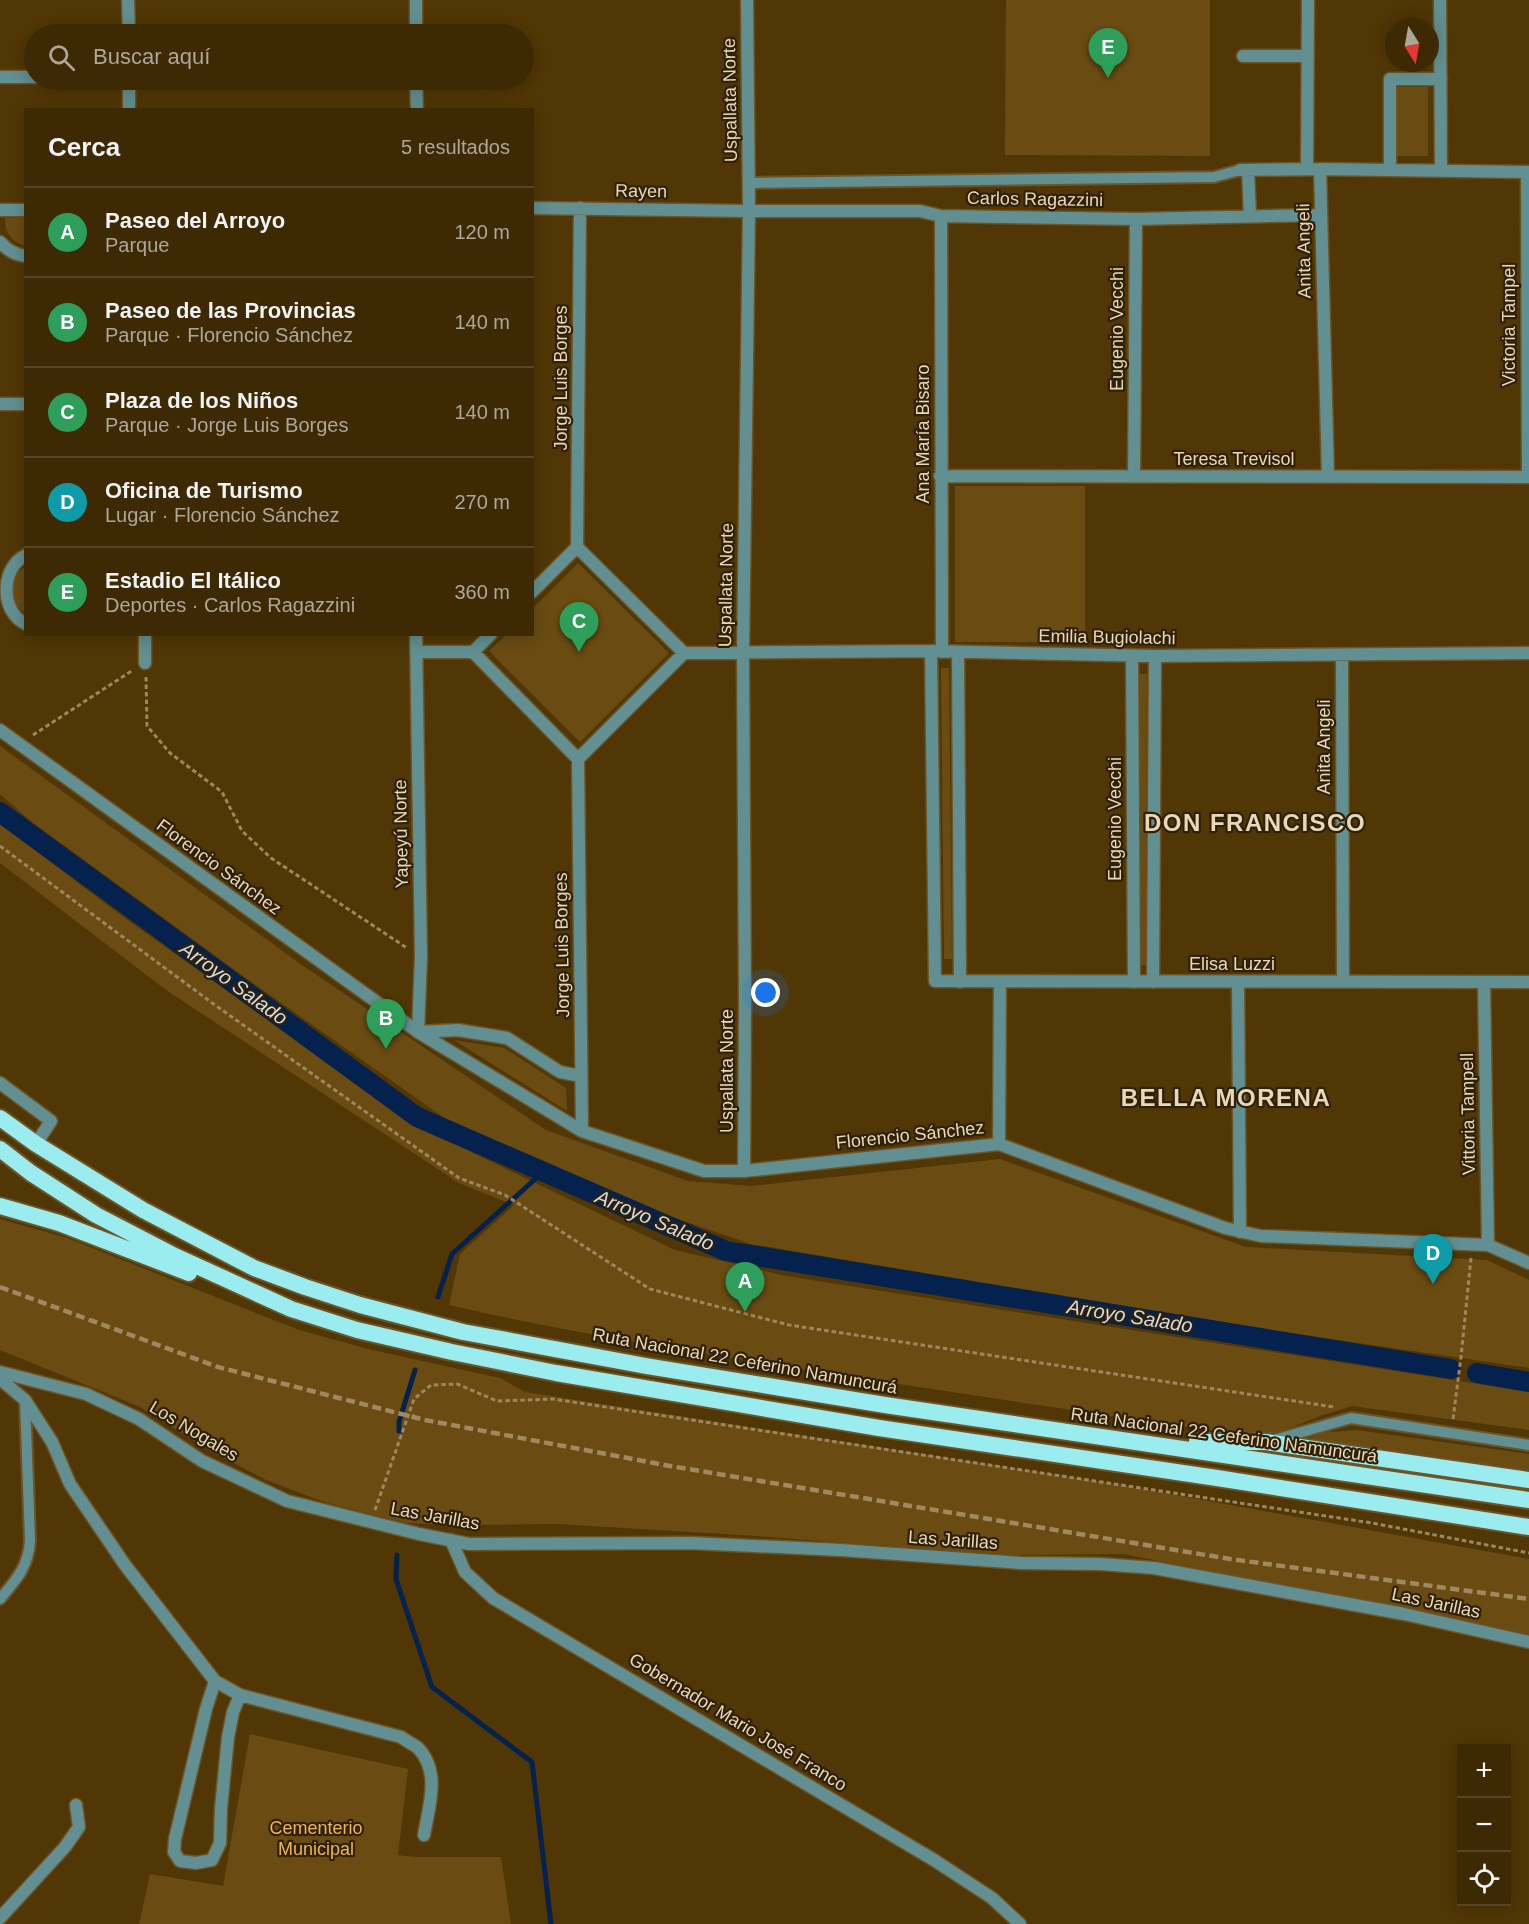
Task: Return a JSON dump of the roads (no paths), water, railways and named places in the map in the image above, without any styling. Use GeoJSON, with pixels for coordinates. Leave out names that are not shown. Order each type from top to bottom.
{"type":"FeatureCollection","features":[{"type":"Feature","properties":{"kind":"highway","name":"Ruta Nacional 22 Ceferino Namuncurá"},"geometry":{"type":"LineString","coordinates":[[0,1118],[36,1144],[143,1210],[254,1268],[360,1305],[463,1332],[646,1366],[885,1405],[1529,1500]]}},
{"type":"Feature","properties":{"kind":"highway"},"geometry":{"type":"LineString","coordinates":[[0,1149],[31,1173],[96,1215],[175,1256],[291,1309]]}},
{"type":"Feature","properties":{"kind":"highway"},"geometry":{"type":"LineString","coordinates":[[0,1206],[59,1223],[291,1309],[357,1330],[452,1352],[568,1375],[879,1428],[1529,1527]]}},
{"type":"Feature","properties":{"kind":"highway"},"geometry":{"type":"LineString","coordinates":[[1133,1441],[1266,1442],[1529,1480]]}},
{"type":"Feature","properties":{"kind":"street"},"geometry":{"type":"LineString","coordinates":[[128,0],[129,24]]}},
{"type":"Feature","properties":{"kind":"street"},"geometry":{"type":"LineString","coordinates":[[416,0],[416,24]]}},
{"type":"Feature","properties":{"kind":"street","name":"Uspallata Norte"},"geometry":{"type":"LineString","coordinates":[[744,1171],[743,653],[749,211],[747,0]]}},
{"type":"Feature","properties":{"kind":"street"},"geometry":{"type":"LineString","coordinates":[[1306,168],[1308,0]]}},
{"type":"Feature","properties":{"kind":"street"},"geometry":{"type":"LineString","coordinates":[[1440,0],[1442,171]]}},
{"type":"Feature","properties":{"kind":"street"},"geometry":{"type":"LineString","coordinates":[[1243,56],[1308,56]]}},
{"type":"Feature","properties":{"kind":"street"},"geometry":{"type":"LineString","coordinates":[[0,77],[24,77]]}},
{"type":"Feature","properties":{"kind":"street"},"geometry":{"type":"LineString","coordinates":[[1390,170],[1390,79],[1441,79]]}},
{"type":"Feature","properties":{"kind":"street"},"geometry":{"type":"LineString","coordinates":[[129,90],[129,108]]}},
{"type":"Feature","properties":{"kind":"street"},"geometry":{"type":"LineString","coordinates":[[416,90],[417,108]]}},
{"type":"Feature","properties":{"kind":"street"},"geometry":{"type":"LineString","coordinates":[[1250,216],[1244,170],[1306,168],[1528,172]]}},
{"type":"Feature","properties":{"kind":"street","name":"Anita Angeli"},"geometry":{"type":"LineString","coordinates":[[1320,169],[1328,477]]}},
{"type":"Feature","properties":{"kind":"street","name":"Victoria Tampel"},"geometry":{"type":"LineString","coordinates":[[1528,172],[1528,477]]}},
{"type":"Feature","properties":{"kind":"street","name":"Rayen"},"geometry":{"type":"LineString","coordinates":[[534,208],[749,211]]}},
{"type":"Feature","properties":{"kind":"street","name":"Jorge Luis Borges"},"geometry":{"type":"LineString","coordinates":[[578,547],[580,208]]}},
{"type":"Feature","properties":{"kind":"street"},"geometry":{"type":"LineString","coordinates":[[0,210],[24,210]]}},
{"type":"Feature","properties":{"kind":"street","name":"Carlos Ragazzini"},"geometry":{"type":"LineString","coordinates":[[749,211],[920,211],[941,216],[1136,219],[1320,214]]}},
{"type":"Feature","properties":{"kind":"street","name":"Ana María Bisaro"},"geometry":{"type":"LineString","coordinates":[[935,981],[941,216]]}},
{"type":"Feature","properties":{"kind":"street","name":"Eugenio Vecchi"},"geometry":{"type":"LineString","coordinates":[[1134,477],[1136,219]]}},
{"type":"Feature","properties":{"kind":"street"},"geometry":{"type":"LineString","coordinates":[[0,242],[7,249],[24,256]]}},
{"type":"Feature","properties":{"kind":"street"},"geometry":{"type":"LineString","coordinates":[[0,404],[24,404]]}},
{"type":"Feature","properties":{"kind":"street","name":"Teresa Trevisol"},"geometry":{"type":"LineString","coordinates":[[940,476],[1528,477]]}},
{"type":"Feature","properties":{"kind":"street"},"geometry":{"type":"LineString","coordinates":[[416,652],[473,652],[578,759],[684,653],[578,547],[534,590]]}},
{"type":"Feature","properties":{"kind":"street"},"geometry":{"type":"LineString","coordinates":[[24,556],[13,562],[6,571],[0,591],[4,606],[12,616],[24,623]]}},
{"type":"Feature","properties":{"kind":"street"},"geometry":{"type":"LineString","coordinates":[[145,663],[146,636]]}},
{"type":"Feature","properties":{"kind":"street","name":"Yapeyú Norte"},"geometry":{"type":"LineString","coordinates":[[416,636],[421,957],[418,1032]]}},
{"type":"Feature","properties":{"kind":"street"},"geometry":{"type":"LineString","coordinates":[[473,652],[488,636]]}},
{"type":"Feature","properties":{"kind":"street","name":"Emilia Bugiolachi"},"geometry":{"type":"LineString","coordinates":[[684,653],[937,652],[1132,656],[1529,653]]}},
{"type":"Feature","properties":{"kind":"street"},"geometry":{"type":"LineString","coordinates":[[958,653],[960,982]]}},
{"type":"Feature","properties":{"kind":"street","name":"Eugenio Vecchi"},"geometry":{"type":"LineString","coordinates":[[1132,656],[1134,982]]}},
{"type":"Feature","properties":{"kind":"street"},"geometry":{"type":"LineString","coordinates":[[1153,982],[1155,656]]}},
{"type":"Feature","properties":{"kind":"street","name":"Anita Angeli"},"geometry":{"type":"LineString","coordinates":[[1342,656],[1343,981]]}},
{"type":"Feature","properties":{"kind":"street","name":"Florencio Sánchez"},"geometry":{"type":"LineString","coordinates":[[0,730],[418,1032],[582,1131],[704,1171],[744,1171],[999,1143],[1240,1232],[1261,1236],[1488,1245],[1529,1263]]}},
{"type":"Feature","properties":{"kind":"street","name":"Jorge Luis Borges"},"geometry":{"type":"LineString","coordinates":[[578,759],[582,1131]]}},
{"type":"Feature","properties":{"kind":"street","name":"Elisa Luzzi"},"geometry":{"type":"LineString","coordinates":[[935,981],[1529,982]]}},
{"type":"Feature","properties":{"kind":"street"},"geometry":{"type":"LineString","coordinates":[[999,1143],[1000,982]]}},
{"type":"Feature","properties":{"kind":"street"},"geometry":{"type":"LineString","coordinates":[[1238,982],[1240,1232]]}},
{"type":"Feature","properties":{"kind":"street","name":"Vittoria Tampell"},"geometry":{"type":"LineString","coordinates":[[1484,982],[1488,1245]]}},
{"type":"Feature","properties":{"kind":"street"},"geometry":{"type":"LineString","coordinates":[[418,1032],[458,1030],[507,1038],[560,1072],[581,1076]]}},
{"type":"Feature","properties":{"kind":"street"},"geometry":{"type":"LineString","coordinates":[[0,1083],[51,1121],[36,1144]]}},
{"type":"Feature","properties":{"kind":"street","name":"Los Nogales"},"geometry":{"type":"LineString","coordinates":[[0,1372],[86,1394],[139,1419],[202,1461],[287,1501],[370,1523]]}},
{"type":"Feature","properties":{"kind":"street"},"geometry":{"type":"LineString","coordinates":[[0,1379],[25,1400],[52,1442],[70,1484],[125,1565],[215,1682],[240,1695],[401,1737],[417,1748],[431,1768],[432,1793],[424,1835]]}},
{"type":"Feature","properties":{"kind":"street","name":"Las Jarillas"},"geometry":{"type":"LineString","coordinates":[[370,1523],[469,1544],[691,1542],[1020,1563],[1101,1564],[1154,1568],[1404,1614],[1529,1642]]}},
{"type":"Feature","properties":{"kind":"street","name":"Gobernador Mario José Franco"},"geometry":{"type":"LineString","coordinates":[[451,1540],[465,1572],[493,1598],[934,1860],[992,1898],[1020,1924]]}},
{"type":"Feature","properties":{"kind":"street"},"geometry":{"type":"LineString","coordinates":[[215,1682],[206,1709],[176,1839],[174,1852],[180,1861],[196,1863],[212,1860],[220,1843],[228,1737],[233,1712],[240,1695]]}},
{"type":"Feature","properties":{"kind":"street"},"geometry":{"type":"LineString","coordinates":[[0,1918],[65,1847],[79,1827],[76,1805]]}},
{"type":"Feature","properties":{"kind":"lane"},"geometry":{"type":"LineString","coordinates":[[749,183],[1214,177],[1244,170]]}},
{"type":"Feature","properties":{"kind":"lane"},"geometry":{"type":"LineString","coordinates":[[0,1599],[19,1577],[29,1556],[25,1400]]}},
{"type":"Feature","properties":{"kind":"lane"},"geometry":{"type":"LineString","coordinates":[[1266,1442],[1351,1418],[1529,1445]]}},
{"type":"Feature","properties":{"kind":"waterway","name":"Arroyo Salado"},"geometry":{"type":"LineString","coordinates":[[0,812],[417,1117],[726,1251],[1451,1369]]}},
{"type":"Feature","properties":{"kind":"waterway"},"geometry":{"type":"LineString","coordinates":[[438,1297],[452,1254],[543,1172]]}},
{"type":"Feature","properties":{"kind":"waterway"},"geometry":{"type":"LineString","coordinates":[[399,1431],[399,1422],[415,1370]]}},
{"type":"Feature","properties":{"kind":"waterway","name":"Arroyo Salado"},"geometry":{"type":"LineString","coordinates":[[1477,1373],[1529,1382]]}},
{"type":"Feature","properties":{"kind":"waterway"},"geometry":{"type":"LineString","coordinates":[[397,1555],[396,1579],[432,1687],[532,1762],[551,1924]]}},
{"type":"Feature","properties":{"kind":"railway"},"geometry":{"type":"LineString","coordinates":[[0,1287],[218,1367],[425,1420],[670,1466],[1230,1559],[1529,1599]]}},
{"type":"Feature","properties":{"kind":"place","name":"Estadio El Itálico"},"geometry":{"type":"Point","coordinates":[1108,78]}},
{"type":"Feature","properties":{"kind":"place","name":"Plaza de los Niños"},"geometry":{"type":"Point","coordinates":[579,652]}},
{"type":"Feature","properties":{"kind":"place","name":"Paseo de las Provincias"},"geometry":{"type":"Point","coordinates":[386,1049]}},
{"type":"Feature","properties":{"kind":"place","name":"Oficina de Turismo"},"geometry":{"type":"Point","coordinates":[1433,1284]}},
{"type":"Feature","properties":{"kind":"place","name":"Paseo del Arroyo"},"geometry":{"type":"Point","coordinates":[745,1312]}},
{"type":"Feature","properties":{"kind":"district","name":"DON FRANCISCO"},"geometry":{"type":"Point","coordinates":[1255,822]}},
{"type":"Feature","properties":{"kind":"district","name":"BELLA MORENA"},"geometry":{"type":"Point","coordinates":[1226,1097]}},
{"type":"Feature","properties":{"kind":"park label","name":"Cementerio Municipal"},"geometry":{"type":"Point","coordinates":[316,1838]}}]}
